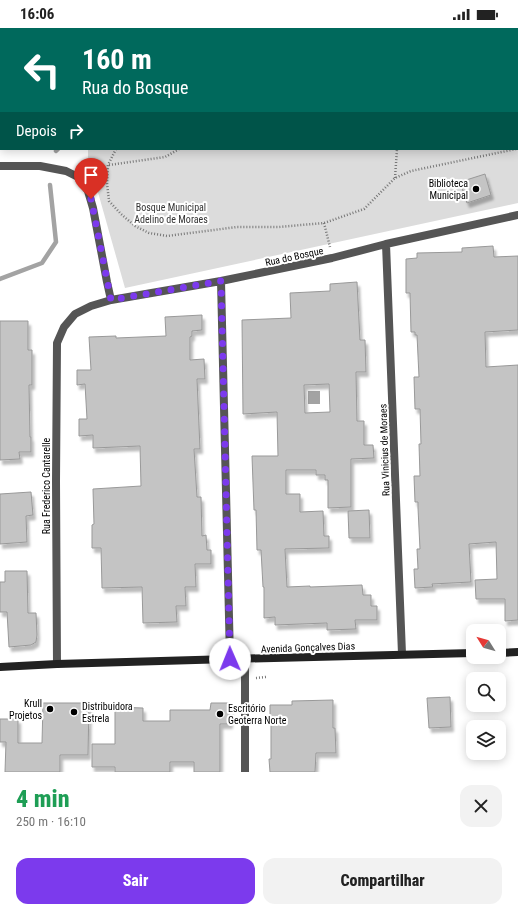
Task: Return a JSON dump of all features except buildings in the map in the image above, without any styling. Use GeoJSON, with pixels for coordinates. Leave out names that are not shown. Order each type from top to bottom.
{"type":"FeatureCollection","features":[{"type":"Feature","properties":{"kind":"street"},"geometry":{"type":"LineString","coordinates":[[0,166],[40,166],[66,171],[78,177],[88,191],[93,208],[111,300]]}},
{"type":"Feature","properties":{"kind":"street","name":"Rua do Bosque"},"geometry":{"type":"LineString","coordinates":[[75,314],[91,306],[111,300],[221,281],[332,258],[386,244],[518,215]]}},
{"type":"Feature","properties":{"kind":"street","name":"Rua Vinicius de Moraes"},"geometry":{"type":"LineString","coordinates":[[386,244],[402,654]]}},
{"type":"Feature","properties":{"kind":"street"},"geometry":{"type":"LineString","coordinates":[[221,281],[230,659]]}},
{"type":"Feature","properties":{"kind":"street","name":"Rua Frederico Cantarelle"},"geometry":{"type":"LineString","coordinates":[[57,664],[56,481],[58,343],[64,327],[75,314]]}},
{"type":"Feature","properties":{"kind":"street"},"geometry":{"type":"LineString","coordinates":[[506,653],[518,652]]}},
{"type":"Feature","properties":{"kind":"street","name":"Avenida Gonçalves Dias"},"geometry":{"type":"LineString","coordinates":[[0,667],[245,658],[466,653]]}},
{"type":"Feature","properties":{"kind":"street"},"geometry":{"type":"LineString","coordinates":[[245,658],[245,772]]}},
{"type":"Feature","properties":{"kind":"path"},"geometry":{"type":"LineString","coordinates":[[116,150],[108,165],[107,183],[109,201],[135,226],[150,233],[167,236],[237,228],[279,227],[324,223],[364,209],[395,178],[411,171],[512,150]]}},
{"type":"Feature","properties":{"kind":"path"},"geometry":{"type":"LineString","coordinates":[[108,165],[165,157],[177,150]]}},
{"type":"Feature","properties":{"kind":"path"},"geometry":{"type":"LineString","coordinates":[[395,178],[397,150]]}},
{"type":"Feature","properties":{"kind":"path"},"geometry":{"type":"LineString","coordinates":[[324,223],[332,258]]}},
{"type":"Feature","properties":{"kind":"green space","name":"Bosque Municipal Adelino de Moraes"},"geometry":{"type":"Polygon","coordinates":[[[88,150],[518,150],[518,203],[125,288],[88,157],[88,150]]]}},
{"type":"Feature","properties":{"kind":"shaded area"},"geometry":{"type":"Polygon","coordinates":[[[308,391],[320,391],[320,404],[308,404],[308,391]]]}},
{"type":"Feature","properties":{"kind":"waterway"},"geometry":{"type":"LineString","coordinates":[[0,279],[42,263],[56,242],[50,185]]}},
{"type":"Feature","properties":{"kind":"place","name":"Biblioteca Municipal"},"geometry":{"type":"Point","coordinates":[476,189]}},
{"type":"Feature","properties":{"kind":"place","name":"Krull Projetos"},"geometry":{"type":"Point","coordinates":[50,709]}},
{"type":"Feature","properties":{"kind":"place","name":"Distribuidora Estrela"},"geometry":{"type":"Point","coordinates":[74,712]}},
{"type":"Feature","properties":{"kind":"place","name":"Escritório Geoterra Norte"},"geometry":{"type":"Point","coordinates":[220,714]}},
{"type":"Feature","properties":{"kind":"route"},"geometry":{"type":"LineString","coordinates":[[91,199],[111,300],[221,281],[230,659]]}}]}
